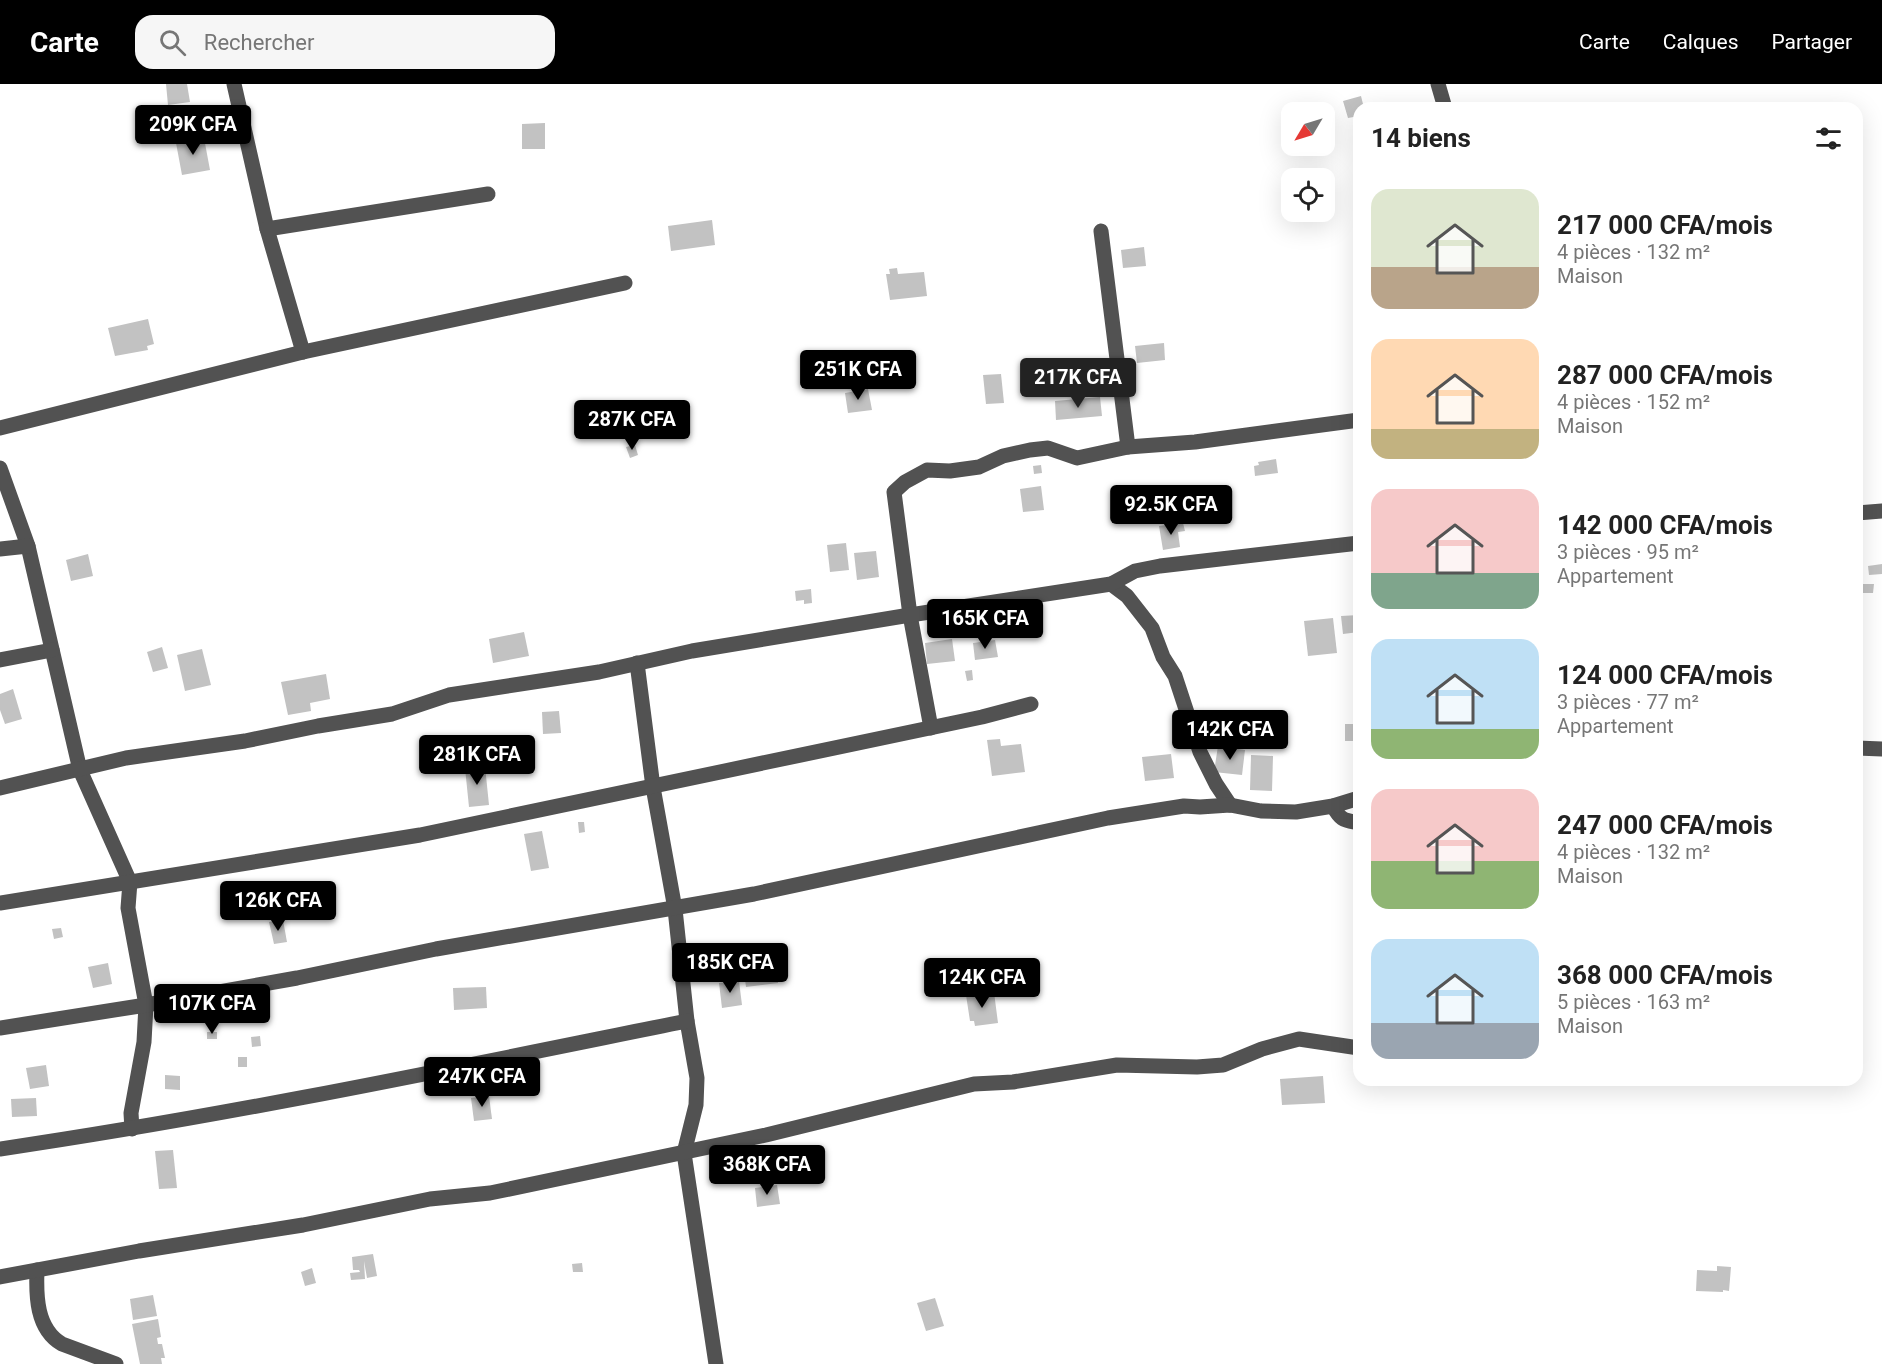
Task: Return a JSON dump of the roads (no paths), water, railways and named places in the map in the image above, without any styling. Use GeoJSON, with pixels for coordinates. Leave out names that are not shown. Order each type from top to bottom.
{"type":"FeatureCollection","features":[{"type":"Feature","properties":{"kind":"street"},"geometry":{"type":"LineString","coordinates":[[234,84],[267,229],[303,352]]}},
{"type":"Feature","properties":{"kind":"street"},"geometry":{"type":"LineString","coordinates":[[1438,84],[1443,102]]}},
{"type":"Feature","properties":{"kind":"street"},"geometry":{"type":"LineString","coordinates":[[267,229],[488,194]]}},
{"type":"Feature","properties":{"kind":"street"},"geometry":{"type":"LineString","coordinates":[[1101,231],[1128,447]]}},
{"type":"Feature","properties":{"kind":"street"},"geometry":{"type":"LineString","coordinates":[[0,428],[303,352],[625,283]]}},
{"type":"Feature","properties":{"kind":"street"},"geometry":{"type":"LineString","coordinates":[[931,728],[909,615],[894,492],[905,482],[927,470],[950,471],[979,467],[1003,456],[1030,450],[1048,448],[1077,458],[1128,447],[1195,442],[1353,421]]}},
{"type":"Feature","properties":{"kind":"street"},"geometry":{"type":"LineString","coordinates":[[0,468],[27,546],[80,770],[130,882],[128,908],[146,1005],[144,1042],[131,1113],[132,1130]]}},
{"type":"Feature","properties":{"kind":"street"},"geometry":{"type":"LineString","coordinates":[[1863,513],[1882,511]]}},
{"type":"Feature","properties":{"kind":"street"},"geometry":{"type":"LineString","coordinates":[[0,788],[126,758],[245,741],[392,714],[449,695],[599,672],[692,651],[1111,584],[1135,571],[1160,566],[1353,544]]}},
{"type":"Feature","properties":{"kind":"street"},"geometry":{"type":"LineString","coordinates":[[0,549],[27,546]]}},
{"type":"Feature","properties":{"kind":"street"},"geometry":{"type":"LineString","coordinates":[[1111,584],[1127,596],[1152,628],[1163,657],[1174,676],[1200,752],[1216,784],[1230,805]]}},
{"type":"Feature","properties":{"kind":"street"},"geometry":{"type":"LineString","coordinates":[[0,660],[52,650]]}},
{"type":"Feature","properties":{"kind":"street"},"geometry":{"type":"LineString","coordinates":[[637,663],[653,787],[675,909],[687,1021],[697,1078],[696,1105],[684,1153],[717,1364]]}},
{"type":"Feature","properties":{"kind":"street"},"geometry":{"type":"LineString","coordinates":[[0,903],[420,835],[931,728],[1031,704]]}},
{"type":"Feature","properties":{"kind":"street"},"geometry":{"type":"LineString","coordinates":[[1863,748],[1882,749]]}},
{"type":"Feature","properties":{"kind":"street"},"geometry":{"type":"LineString","coordinates":[[0,1028],[146,1005],[297,978],[436,949],[675,909],[868,871],[1108,818],[1184,806],[1230,805],[1261,811],[1296,812],[1333,806],[1353,800]]}},
{"type":"Feature","properties":{"kind":"street"},"geometry":{"type":"LineString","coordinates":[[1333,806],[1339,817],[1353,822]]}},
{"type":"Feature","properties":{"kind":"street"},"geometry":{"type":"LineString","coordinates":[[0,1149],[132,1130],[342,1091],[687,1021]]}},
{"type":"Feature","properties":{"kind":"street"},"geometry":{"type":"LineString","coordinates":[[0,1277],[303,1225],[430,1199],[490,1193],[684,1153],[974,1084],[1013,1082],[1117,1065],[1197,1067],[1223,1065],[1262,1049],[1299,1039],[1353,1047]]}},
{"type":"Feature","properties":{"kind":"street"},"geometry":{"type":"LineString","coordinates":[[37,1270],[37,1299],[47,1332],[62,1344],[116,1364]]}}]}
